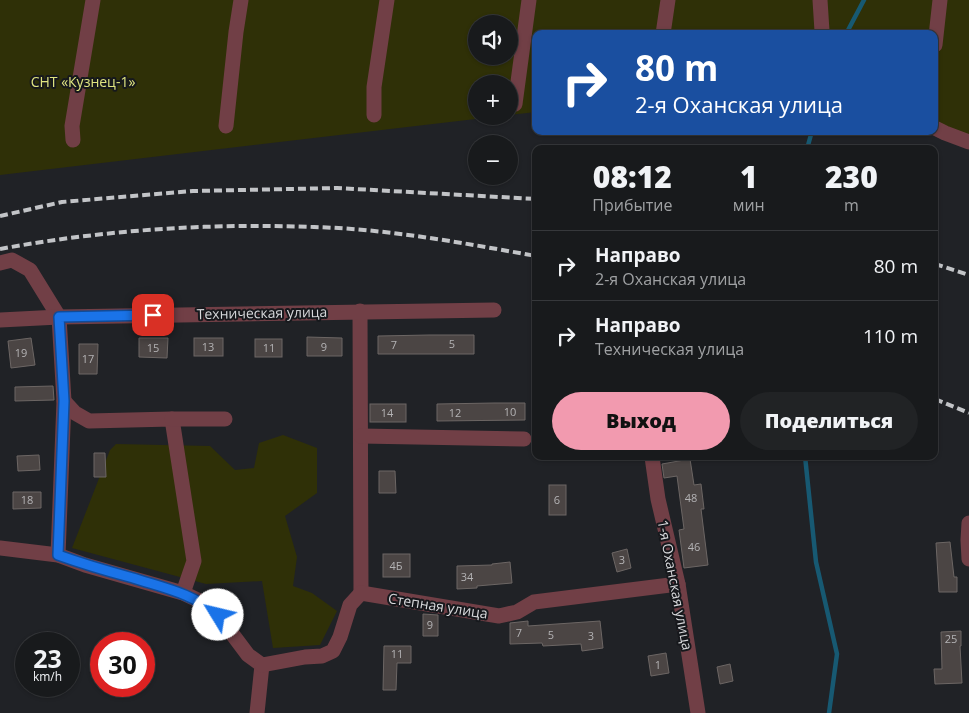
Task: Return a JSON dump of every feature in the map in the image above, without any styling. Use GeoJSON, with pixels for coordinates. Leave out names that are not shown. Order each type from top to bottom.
{"type":"FeatureCollection","features":[{"type":"Feature","properties":{"kind":"street"},"geometry":{"type":"LineString","coordinates":[[73,140],[72,126],[93,0]]}},
{"type":"Feature","properties":{"kind":"street"},"geometry":{"type":"LineString","coordinates":[[226,126],[241,0]]}},
{"type":"Feature","properties":{"kind":"street"},"geometry":{"type":"LineString","coordinates":[[374,115],[374,87],[387,0]]}},
{"type":"Feature","properties":{"kind":"street"},"geometry":{"type":"LineString","coordinates":[[518,82],[529,0]]}},
{"type":"Feature","properties":{"kind":"street"},"geometry":{"type":"LineString","coordinates":[[664,30],[668,0]]}},
{"type":"Feature","properties":{"kind":"street"},"geometry":{"type":"LineString","coordinates":[[820,0],[822,30]]}},
{"type":"Feature","properties":{"kind":"street"},"geometry":{"type":"LineString","coordinates":[[937,30],[940,0]]}},
{"type":"Feature","properties":{"kind":"street"},"geometry":{"type":"LineString","coordinates":[[938,130],[969,142]]}},
{"type":"Feature","properties":{"kind":"street"},"geometry":{"type":"LineString","coordinates":[[0,263],[12,260],[30,270],[59,317],[64,401],[58,555]]}},
{"type":"Feature","properties":{"kind":"street","name":"Техническая улица"},"geometry":{"type":"LineString","coordinates":[[0,320],[59,317],[494,310]]}},
{"type":"Feature","properties":{"kind":"street"},"geometry":{"type":"LineString","coordinates":[[0,548],[58,555],[85,565],[183,593],[204,603],[218,615],[248,655],[262,665],[305,657],[322,656],[333,651],[340,637],[350,605],[362,593],[360,311]]}},
{"type":"Feature","properties":{"kind":"street"},"geometry":{"type":"LineString","coordinates":[[64,401],[74,414],[89,421],[225,419]]}},
{"type":"Feature","properties":{"kind":"street"},"geometry":{"type":"LineString","coordinates":[[172,419],[194,561],[183,593]]}},
{"type":"Feature","properties":{"kind":"street"},"geometry":{"type":"LineString","coordinates":[[361,436],[524,439]]}},
{"type":"Feature","properties":{"kind":"street","name":"1-я Оханская улица"},"geometry":{"type":"LineString","coordinates":[[652,460],[658,499],[678,584],[698,713]]}},
{"type":"Feature","properties":{"kind":"street"},"geometry":{"type":"LineString","coordinates":[[969,523],[969,559]]}},
{"type":"Feature","properties":{"kind":"street","name":"Степная улица"},"geometry":{"type":"LineString","coordinates":[[362,593],[499,616],[517,612],[534,602],[678,584]]}},
{"type":"Feature","properties":{"kind":"street"},"geometry":{"type":"LineString","coordinates":[[257,713],[262,665]]}},
{"type":"Feature","properties":{"kind":"green space","name":"СНТ «Кузнец-1»"},"geometry":{"type":"Polygon","coordinates":[[[0,0],[969,0],[969,139],[938,123],[938,30],[532,30],[532,112],[518,114],[518,75],[468,75],[468,120],[0,175],[0,0]]]}},
{"type":"Feature","properties":{"kind":"green space"},"geometry":{"type":"Polygon","coordinates":[[[283,435],[317,448],[317,493],[285,516],[297,557],[293,586],[312,593],[337,611],[320,645],[273,648],[262,581],[206,584],[72,548],[110,450],[116,444],[210,446],[235,470],[254,468],[259,443],[283,435]]]}},
{"type":"Feature","properties":{"kind":"building"},"geometry":{"type":"Polygon","coordinates":[[[474,335],[474,354],[378,354],[378,336],[474,335]]]}},
{"type":"Feature","properties":{"kind":"building"},"geometry":{"type":"Polygon","coordinates":[[[307,337],[342,338],[342,356],[307,356],[307,337]]]}},
{"type":"Feature","properties":{"kind":"building"},"geometry":{"type":"Polygon","coordinates":[[[31,338],[35,365],[11,368],[8,341],[31,338]]]}},
{"type":"Feature","properties":{"kind":"building"},"geometry":{"type":"Polygon","coordinates":[[[139,338],[168,338],[167,358],[139,357],[139,338]]]}},
{"type":"Feature","properties":{"kind":"building"},"geometry":{"type":"Polygon","coordinates":[[[194,338],[223,338],[223,356],[194,356],[194,338]]]}},
{"type":"Feature","properties":{"kind":"building"},"geometry":{"type":"Polygon","coordinates":[[[255,339],[282,339],[282,357],[255,357],[255,339]]]}},
{"type":"Feature","properties":{"kind":"building"},"geometry":{"type":"Polygon","coordinates":[[[79,344],[98,344],[97,374],[79,374],[79,344]]]}},
{"type":"Feature","properties":{"kind":"building"},"geometry":{"type":"Polygon","coordinates":[[[53,386],[54,400],[15,401],[15,387],[53,386]]]}},
{"type":"Feature","properties":{"kind":"building"},"geometry":{"type":"Polygon","coordinates":[[[525,403],[525,420],[437,421],[437,404],[525,403]]]}},
{"type":"Feature","properties":{"kind":"building"},"geometry":{"type":"Polygon","coordinates":[[[370,404],[406,404],[406,422],[370,422],[370,404]]]}},
{"type":"Feature","properties":{"kind":"building"},"geometry":{"type":"Polygon","coordinates":[[[94,453],[105,453],[106,477],[94,477],[94,453]]]}},
{"type":"Feature","properties":{"kind":"building"},"geometry":{"type":"Polygon","coordinates":[[[39,455],[40,470],[18,471],[17,456],[39,455]]]}},
{"type":"Feature","properties":{"kind":"building"},"geometry":{"type":"Polygon","coordinates":[[[690,460],[694,485],[701,484],[704,509],[701,509],[708,565],[684,568],[679,530],[684,529],[677,476],[664,478],[662,464],[690,460]]]}},
{"type":"Feature","properties":{"kind":"building"},"geometry":{"type":"Polygon","coordinates":[[[379,471],[395,471],[396,493],[379,493],[379,471]]]}},
{"type":"Feature","properties":{"kind":"building"},"geometry":{"type":"Polygon","coordinates":[[[549,485],[566,485],[566,515],[549,515],[549,485]]]}},
{"type":"Feature","properties":{"kind":"building"},"geometry":{"type":"Polygon","coordinates":[[[13,492],[41,492],[41,508],[13,509],[13,492]]]}},
{"type":"Feature","properties":{"kind":"building"},"geometry":{"type":"Polygon","coordinates":[[[950,542],[954,577],[957,577],[957,592],[939,592],[936,543],[950,542]]]}},
{"type":"Feature","properties":{"kind":"building"},"geometry":{"type":"Polygon","coordinates":[[[627,549],[631,568],[617,572],[612,553],[627,549]]]}},
{"type":"Feature","properties":{"kind":"building"},"geometry":{"type":"Polygon","coordinates":[[[383,554],[410,554],[410,577],[383,577],[383,554]]]}},
{"type":"Feature","properties":{"kind":"building"},"geometry":{"type":"Polygon","coordinates":[[[510,562],[512,583],[457,589],[457,566],[492,565],[510,562]]]}},
{"type":"Feature","properties":{"kind":"building"},"geometry":{"type":"Polygon","coordinates":[[[423,614],[438,615],[438,636],[423,636],[423,614]]]}},
{"type":"Feature","properties":{"kind":"building"},"geometry":{"type":"Polygon","coordinates":[[[528,621],[528,626],[600,621],[603,648],[582,651],[581,644],[543,646],[542,643],[510,644],[510,623],[528,621]]]}},
{"type":"Feature","properties":{"kind":"building"},"geometry":{"type":"Polygon","coordinates":[[[961,631],[962,683],[935,684],[934,669],[942,669],[941,632],[961,631]]]}},
{"type":"Feature","properties":{"kind":"building"},"geometry":{"type":"Polygon","coordinates":[[[384,646],[411,646],[411,663],[397,663],[396,690],[383,690],[384,646]]]}},
{"type":"Feature","properties":{"kind":"building"},"geometry":{"type":"Polygon","coordinates":[[[666,653],[669,673],[651,676],[648,656],[666,653]]]}},
{"type":"Feature","properties":{"kind":"building"},"geometry":{"type":"Polygon","coordinates":[[[730,664],[733,681],[720,684],[717,667],[730,664]]]}},
{"type":"Feature","properties":{"kind":"waterway"},"geometry":{"type":"LineString","coordinates":[[848,30],[864,0]]}},
{"type":"Feature","properties":{"kind":"waterway"},"geometry":{"type":"LineString","coordinates":[[808,145],[811,135]]}},
{"type":"Feature","properties":{"kind":"waterway"},"geometry":{"type":"LineString","coordinates":[[805,460],[816,562],[837,654],[829,713]]}},
{"type":"Feature","properties":{"kind":"railway"},"geometry":{"type":"LineString","coordinates":[[0,216],[62,202],[193,191],[337,188],[532,199]]}},
{"type":"Feature","properties":{"kind":"railway"},"geometry":{"type":"LineString","coordinates":[[0,249],[39,242],[156,229],[275,226],[342,228],[398,234],[532,255]]}},
{"type":"Feature","properties":{"kind":"railway"},"geometry":{"type":"LineString","coordinates":[[938,265],[969,275]]}},
{"type":"Feature","properties":{"kind":"railway"},"geometry":{"type":"LineString","coordinates":[[938,400],[969,413]]}},
{"type":"Feature","properties":{"kind":"route"},"geometry":{"type":"LineString","coordinates":[[153,315],[59,317],[64,401],[58,555],[85,565],[183,593],[204,603],[218,615]]}}]}
